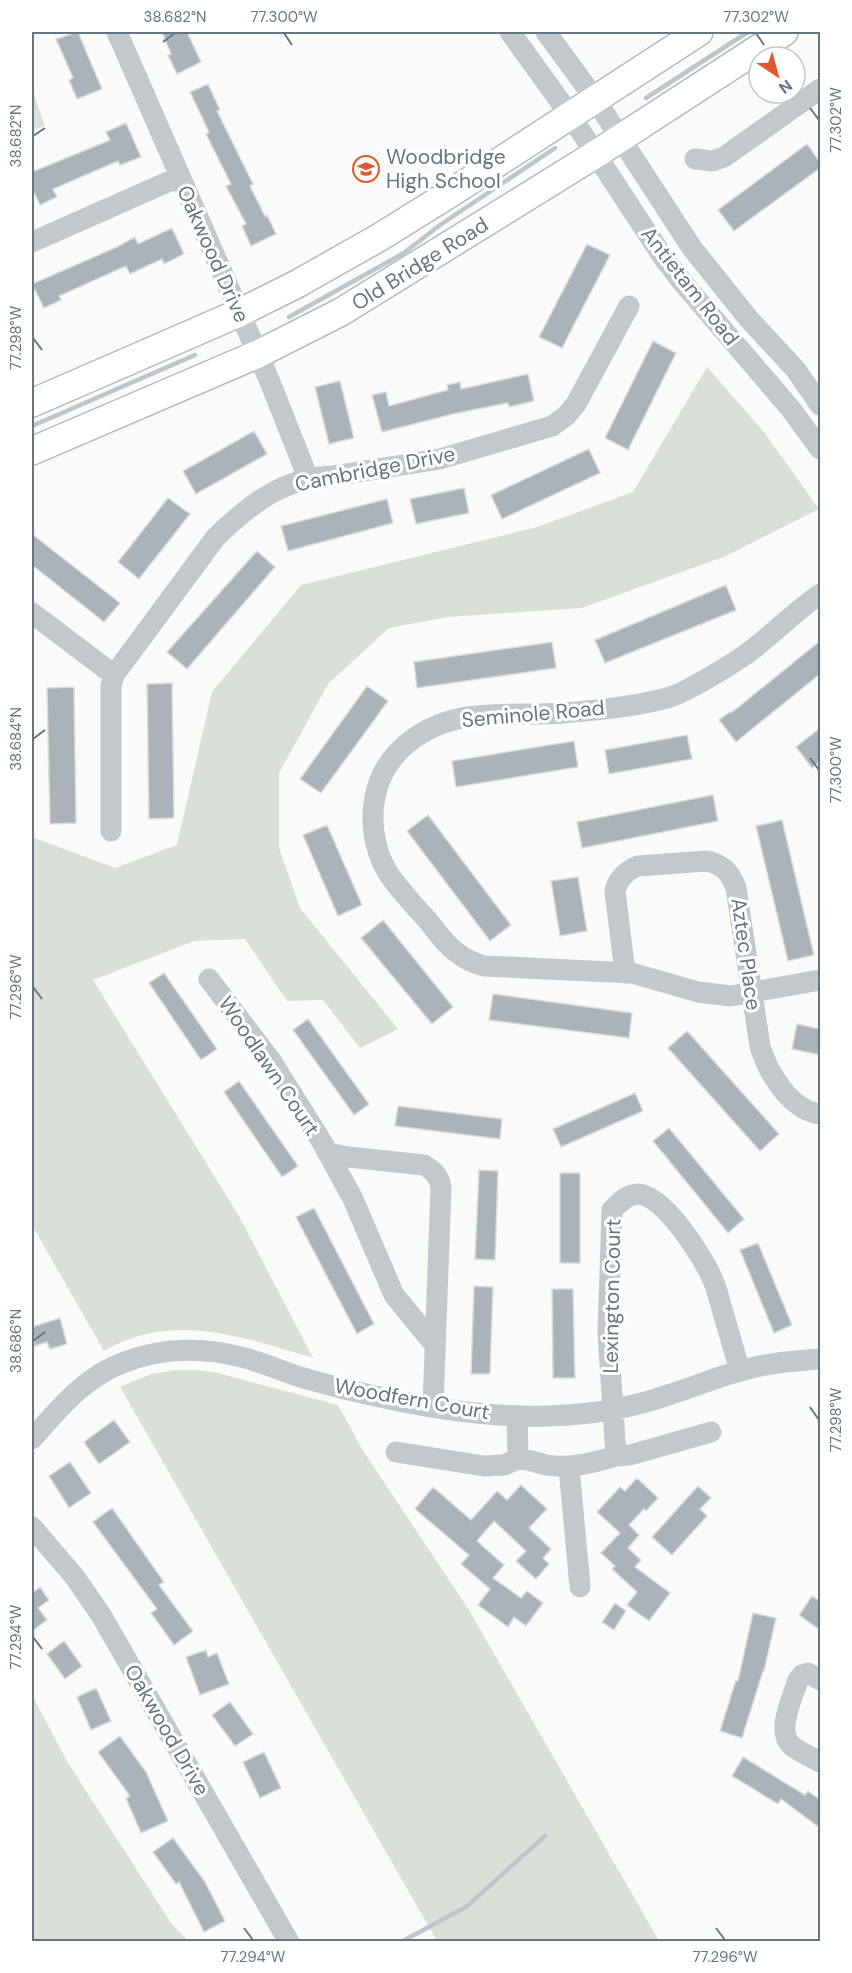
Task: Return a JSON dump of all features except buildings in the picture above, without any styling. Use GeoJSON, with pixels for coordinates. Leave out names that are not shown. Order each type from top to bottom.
{"type":"FeatureCollection","features":[{"type":"Feature","properties":{"kind":"main road"},"geometry":{"type":"LineString","coordinates":[[32,403],[239,313],[297,284],[380,237],[699,32]]}},
{"type":"Feature","properties":{"kind":"main road","name":"Old Bridge Road"},"geometry":{"type":"LineString","coordinates":[[32,452],[258,354],[341,312],[596,154],[784,32]]}},
{"type":"Feature","properties":{"kind":"street","name":"Oakwood Drive"},"geometry":{"type":"LineString","coordinates":[[117,32],[258,354],[308,478]]}},
{"type":"Feature","properties":{"kind":"street","name":"Antietam Road"},"geometry":{"type":"LineString","coordinates":[[510,32],[570,115],[683,284],[790,408],[820,449]]}},
{"type":"Feature","properties":{"kind":"street","name":"Antietam Road"},"geometry":{"type":"LineString","coordinates":[[546,32],[595,99],[692,248],[748,318],[796,370],[820,405]]}},
{"type":"Feature","properties":{"kind":"street"},"geometry":{"type":"LineString","coordinates":[[695,159],[713,160],[724,157],[820,89]]}},
{"type":"Feature","properties":{"kind":"street"},"geometry":{"type":"LineString","coordinates":[[32,242],[180,177]]}},
{"type":"Feature","properties":{"kind":"street","name":"Cambridge Drive"},"geometry":{"type":"LineString","coordinates":[[114,675],[216,537],[236,518],[263,498],[291,483],[308,478],[440,459],[552,426],[566,416],[576,404],[630,306]]}},
{"type":"Feature","properties":{"kind":"street","name":"Seminole Road"},"geometry":{"type":"LineString","coordinates":[[820,594],[753,649],[728,666],[668,698],[573,712],[475,716],[452,720],[430,729],[410,740],[397,751],[386,766],[374,798],[373,831],[384,867],[457,954],[470,962],[484,966],[625,973],[716,996],[752,993],[820,980]]}},
{"type":"Feature","properties":{"kind":"street"},"geometry":{"type":"LineString","coordinates":[[32,613],[114,675],[111,686],[111,831]]}},
{"type":"Feature","properties":{"kind":"street","name":"Aztec Place"},"geometry":{"type":"LineString","coordinates":[[625,973],[615,891],[622,876],[638,866],[707,861],[718,863],[725,868],[732,876],[736,888],[760,1046],[765,1064],[774,1080],[786,1094],[800,1105],[820,1114]]}},
{"type":"Feature","properties":{"kind":"street","name":"Woodlawn Court"},"geometry":{"type":"LineString","coordinates":[[209,979],[272,1062],[328,1153],[353,1199],[394,1295],[435,1345]]}},
{"type":"Feature","properties":{"kind":"street","name":"Woodlawn Court"},"geometry":{"type":"LineString","coordinates":[[328,1153],[424,1165],[433,1170],[439,1178],[441,1187],[432,1407]]}},
{"type":"Feature","properties":{"kind":"street","name":"Lexington Court"},"geometry":{"type":"LineString","coordinates":[[616,1456],[608,1333],[612,1210],[619,1202],[629,1196],[640,1194],[657,1203],[685,1232],[713,1280],[740,1371]]}},
{"type":"Feature","properties":{"kind":"street","name":"Woodfern Court"},"geometry":{"type":"LineString","coordinates":[[32,1439],[67,1400],[102,1373],[123,1362],[176,1350],[205,1351],[244,1358],[313,1381],[432,1407],[517,1416],[547,1416],[613,1409],[671,1395],[740,1371],[767,1365],[820,1359]]}},
{"type":"Feature","properties":{"kind":"street"},"geometry":{"type":"LineString","coordinates":[[517,1416],[518,1459]]}},
{"type":"Feature","properties":{"kind":"street"},"geometry":{"type":"LineString","coordinates":[[396,1452],[484,1466],[504,1465],[518,1459],[568,1467],[630,1455],[711,1432]]}},
{"type":"Feature","properties":{"kind":"street"},"geometry":{"type":"LineString","coordinates":[[568,1467],[580,1587]]}},
{"type":"Feature","properties":{"kind":"street","name":"Oakwood Drive"},"geometry":{"type":"LineString","coordinates":[[32,1527],[74,1576],[102,1615],[289,1941]]}},
{"type":"Feature","properties":{"kind":"street"},"geometry":{"type":"LineString","coordinates":[[820,1680],[808,1673],[802,1675],[798,1680],[783,1731],[792,1746],[820,1762]]}},
{"type":"Feature","properties":{"kind":"shaded area"},"geometry":{"type":"Polygon","coordinates":[[[32,89],[45,126],[32,130],[32,89]]]}},
{"type":"Feature","properties":{"kind":"shaded area"},"geometry":{"type":"Polygon","coordinates":[[[707,367],[764,432],[819,509],[726,556],[582,608],[448,617],[389,628],[328,684],[279,773],[279,848],[300,908],[398,1029],[360,1048],[323,1000],[287,1001],[245,939],[194,941],[93,980],[239,1216],[313,1358],[235,1336],[182,1330],[156,1332],[130,1339],[104,1351],[32,1225],[32,837],[115,868],[177,845],[212,692],[301,585],[537,527],[633,492],[707,367]]]}},
{"type":"Feature","properties":{"kind":"shaded area"},"geometry":{"type":"Polygon","coordinates":[[[175,1370],[214,1372],[338,1405],[362,1449],[469,1610],[659,1941],[437,1941],[120,1387],[151,1374],[175,1370]]]}},
{"type":"Feature","properties":{"kind":"shaded area"},"geometry":{"type":"Polygon","coordinates":[[[32,1695],[68,1763],[171,1923],[188,1941],[32,1941],[32,1695]]]}},
{"type":"Feature","properties":{"kind":"waterway"},"geometry":{"type":"LineString","coordinates":[[646,98],[748,32]]}},
{"type":"Feature","properties":{"kind":"waterway"},"geometry":{"type":"LineString","coordinates":[[289,317],[404,253],[440,225],[555,148]]}},
{"type":"Feature","properties":{"kind":"waterway"},"geometry":{"type":"LineString","coordinates":[[32,426],[195,355]]}},
{"type":"Feature","properties":{"kind":"waterway"},"geometry":{"type":"LineString","coordinates":[[401,1942],[466,1907],[545,1836]]}},
{"type":"Feature","properties":{"kind":"place","name":"Woodbridge High School"},"geometry":{"type":"Point","coordinates":[366,169]}}]}
